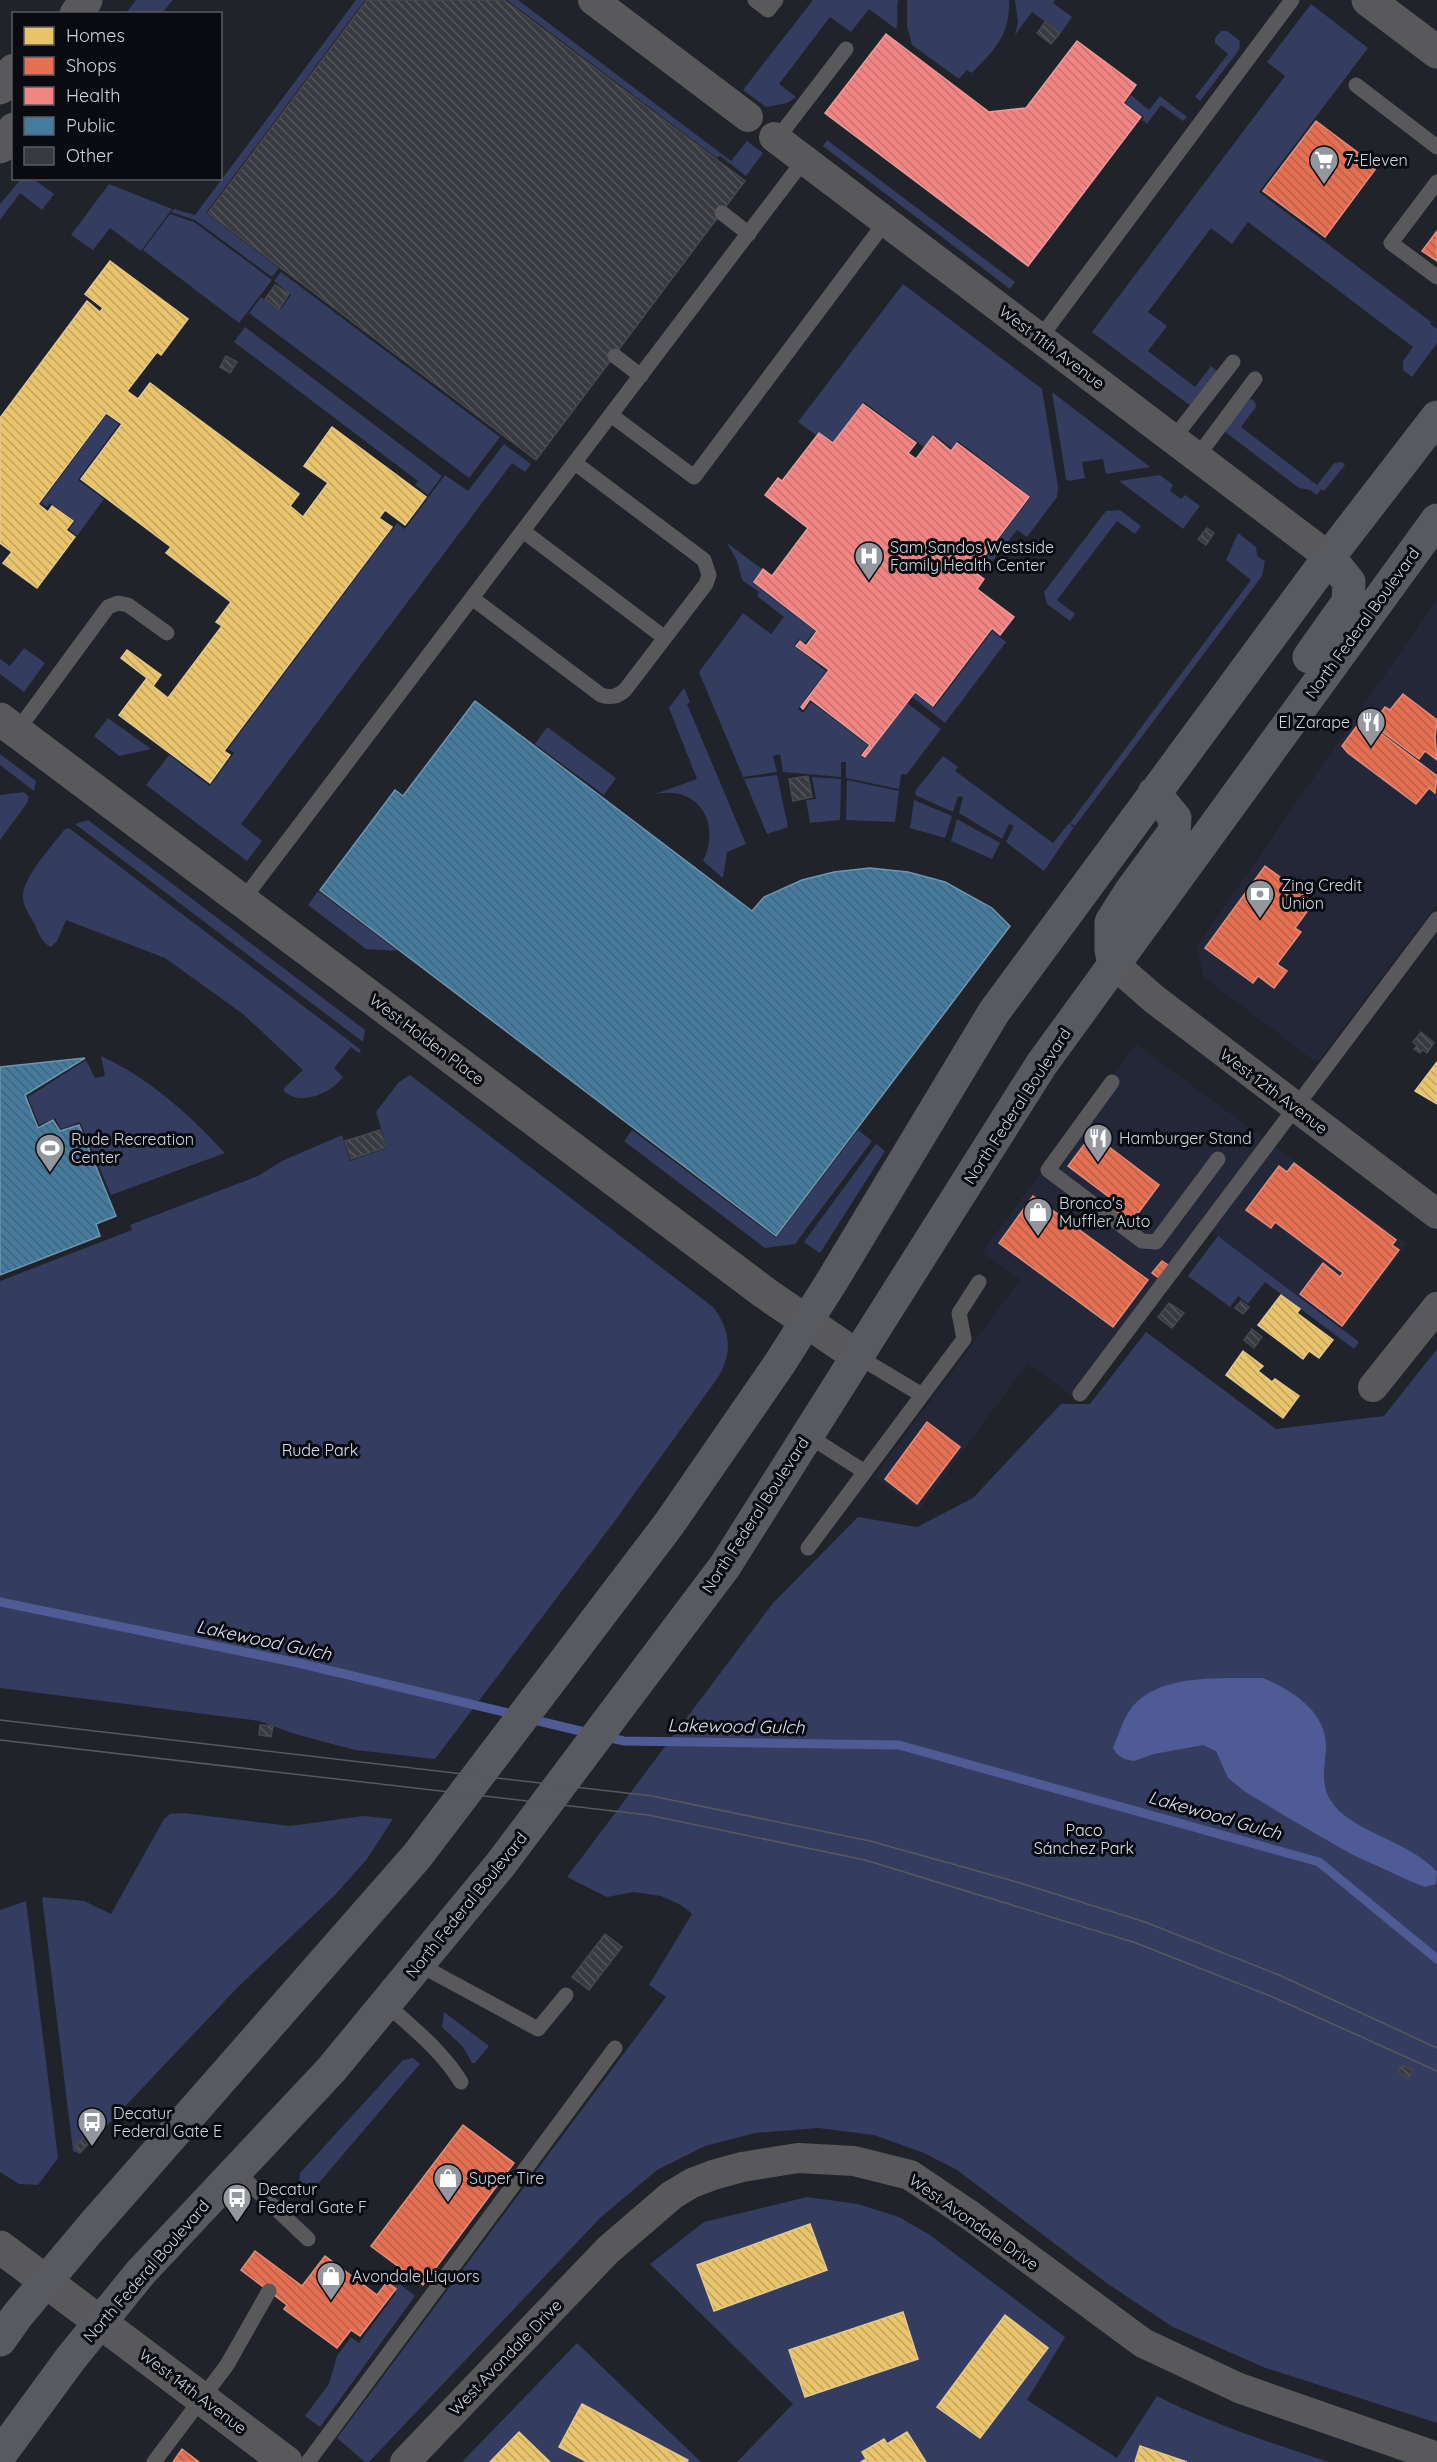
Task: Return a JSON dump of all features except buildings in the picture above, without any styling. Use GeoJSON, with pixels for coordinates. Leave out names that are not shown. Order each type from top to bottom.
{"type":"FeatureCollection","features":[{"type":"Feature","properties":{"kind":"main road"},"geometry":{"type":"LineString","coordinates":[[0,2340],[46,2281],[417,1856],[669,1524],[806,1322],[994,1012],[1329,556],[1437,417]]}},
{"type":"Feature","properties":{"kind":"main road","name":"North Federal Boulevard"},"geometry":{"type":"LineString","coordinates":[[0,2455],[100,2321],[141,2272],[331,2070],[501,1865],[725,1566],[1041,1065],[1437,520]]}},
{"type":"Feature","properties":{"kind":"main road"},"geometry":{"type":"LineString","coordinates":[[1283,729],[1278,713],[1279,697],[1348,602],[1348,582],[1329,556]]}},
{"type":"Feature","properties":{"kind":"main road"},"geometry":{"type":"LineString","coordinates":[[1114,964],[1111,950],[1111,922],[1174,832],[1175,818],[1154,793]]}},
{"type":"Feature","properties":{"kind":"main road"},"geometry":{"type":"LineString","coordinates":[[24,2462],[47,2390]]}},
{"type":"Feature","properties":{"kind":"street","name":"West 11th Avenue"},"geometry":{"type":"LineString","coordinates":[[593,0],[748,117],[756,113],[773,125],[778,129],[776,138],[804,160],[1329,556]]}},
{"type":"Feature","properties":{"kind":"street"},"geometry":{"type":"LineString","coordinates":[[1368,0],[1437,52]]}},
{"type":"Feature","properties":{"kind":"street"},"geometry":{"type":"LineString","coordinates":[[0,88],[12,73]]}},
{"type":"Feature","properties":{"kind":"street"},"geometry":{"type":"LineString","coordinates":[[0,147],[12,132]]}},
{"type":"Feature","properties":{"kind":"street","name":"West Holden Place"},"geometry":{"type":"LineString","coordinates":[[8,725],[806,1322],[857,1356]]}},
{"type":"Feature","properties":{"kind":"street","name":"West 12th Avenue"},"geometry":{"type":"LineString","coordinates":[[1114,964],[1154,999],[1437,1214]]}},
{"type":"Feature","properties":{"kind":"street"},"geometry":{"type":"LineString","coordinates":[[1373,1387],[1437,1307]]}},
{"type":"Feature","properties":{"kind":"street","name":"West Avondale Drive"},"geometry":{"type":"LineString","coordinates":[[405,2462],[584,2275],[658,2206],[692,2183],[713,2175],[798,2158],[854,2161],[910,2175],[971,2216],[1143,2343],[1239,2388],[1437,2457]]}},
{"type":"Feature","properties":{"kind":"street","name":"West 14th Avenue"},"geometry":{"type":"LineString","coordinates":[[0,2247],[286,2462]]}},
{"type":"Feature","properties":{"kind":"lane"},"geometry":{"type":"LineString","coordinates":[[755,0],[768,10],[776,0]]}},
{"type":"Feature","properties":{"kind":"lane"},"geometry":{"type":"LineString","coordinates":[[1040,338],[1292,0]]}},
{"type":"Feature","properties":{"kind":"lane"},"geometry":{"type":"LineString","coordinates":[[776,138],[846,49]]}},
{"type":"Feature","properties":{"kind":"lane"},"geometry":{"type":"LineString","coordinates":[[1356,85],[1437,147]]}},
{"type":"Feature","properties":{"kind":"lane"},"geometry":{"type":"LineString","coordinates":[[242,901],[804,160]]}},
{"type":"Feature","properties":{"kind":"lane"},"geometry":{"type":"LineString","coordinates":[[1437,182],[1392,243],[1437,277]]}},
{"type":"Feature","properties":{"kind":"lane"},"geometry":{"type":"LineString","coordinates":[[722,213],[749,234]]}},
{"type":"Feature","properties":{"kind":"lane"},"geometry":{"type":"LineString","coordinates":[[611,415],[694,477],[886,221]]}},
{"type":"Feature","properties":{"kind":"lane"},"geometry":{"type":"LineString","coordinates":[[615,356],[641,376]]}},
{"type":"Feature","properties":{"kind":"lane"},"geometry":{"type":"LineString","coordinates":[[1185,448],[1233,362]]}},
{"type":"Feature","properties":{"kind":"lane"},"geometry":{"type":"LineString","coordinates":[[1185,448],[1255,379]]}},
{"type":"Feature","properties":{"kind":"lane"},"geometry":{"type":"LineString","coordinates":[[472,598],[602,695],[610,698],[625,690],[665,638],[706,584],[709,575],[704,560],[575,463]]}},
{"type":"Feature","properties":{"kind":"lane"},"geometry":{"type":"LineString","coordinates":[[523,531],[665,638]]}},
{"type":"Feature","properties":{"kind":"lane"},"geometry":{"type":"LineString","coordinates":[[8,725],[108,608],[118,603],[128,605],[167,633]]}},
{"type":"Feature","properties":{"kind":"lane"},"geometry":{"type":"LineString","coordinates":[[1080,1394],[1437,919]]}},
{"type":"Feature","properties":{"kind":"lane"},"geometry":{"type":"LineString","coordinates":[[1112,1082],[1048,1170],[1142,1241],[1156,1242],[1218,1160]]}},
{"type":"Feature","properties":{"kind":"lane"},"geometry":{"type":"LineString","coordinates":[[808,1548],[964,1339],[959,1313],[979,1282]]}},
{"type":"Feature","properties":{"kind":"lane"},"geometry":{"type":"LineString","coordinates":[[857,1356],[922,1395]]}},
{"type":"Feature","properties":{"kind":"lane"},"geometry":{"type":"LineString","coordinates":[[807,1435],[865,1472]]}},
{"type":"Feature","properties":{"kind":"lane"},"geometry":{"type":"LineString","coordinates":[[418,1964],[538,2029],[566,1995]]}},
{"type":"Feature","properties":{"kind":"lane"},"geometry":{"type":"LineString","coordinates":[[386,2004],[435,2048],[450,2064],[461,2082]]}},
{"type":"Feature","properties":{"kind":"lane"},"geometry":{"type":"LineString","coordinates":[[308,2462],[615,2048]]}},
{"type":"Feature","properties":{"kind":"lane"},"geometry":{"type":"LineString","coordinates":[[236,2171],[308,2239]]}},
{"type":"Feature","properties":{"kind":"lane"},"geometry":{"type":"LineString","coordinates":[[154,2462],[227,2365],[269,2291]]}},
{"type":"Feature","properties":{"kind":"shaded area"},"geometry":{"type":"Polygon","coordinates":[[[1437,599],[1437,904],[1317,1063],[1203,977],[1197,946],[1437,599]]]}},
{"type":"Feature","properties":{"kind":"shaded area"},"geometry":{"type":"Polygon","coordinates":[[[1136,1044],[1407,1244],[1344,1329],[1202,1224],[1074,1397],[1028,1363],[919,1510],[874,1477],[1020,1280],[982,1252],[1136,1044]]]}},
{"type":"Feature","properties":{"kind":"shaded area"},"geometry":{"type":"Polygon","coordinates":[[[1263,1678],[1296,1696],[1315,1714],[1321,1724],[1326,1748],[1325,1788],[1331,1801],[1352,1821],[1412,1852],[1426,1862],[1437,1872],[1436,1884],[1425,1887],[1410,1881],[1351,1854],[1285,1816],[1244,1791],[1228,1778],[1216,1751],[1203,1745],[1154,1754],[1134,1761],[1124,1759],[1113,1748],[1128,1713],[1139,1700],[1154,1690],[1190,1680],[1263,1678]]]}},
{"type":"Feature","properties":{"kind":"green space"},"geometry":{"type":"Polygon","coordinates":[[[136,0],[173,0],[163,12],[127,12],[136,0]]]}},
{"type":"Feature","properties":{"kind":"green space"},"geometry":{"type":"Polygon","coordinates":[[[356,0],[365,0],[206,213],[279,268],[272,277],[195,220],[171,212],[174,209],[195,215],[356,0]]]}},
{"type":"Feature","properties":{"kind":"green space"},"geometry":{"type":"Polygon","coordinates":[[[507,0],[518,0],[731,161],[747,141],[763,153],[746,176],[720,156],[717,158],[507,0]]]}},
{"type":"Feature","properties":{"kind":"green space"},"geometry":{"type":"Polygon","coordinates":[[[813,0],[898,0],[896,29],[869,9],[851,32],[830,17],[779,84],[796,97],[787,103],[766,107],[743,90],[813,0]]]}},
{"type":"Feature","properties":{"kind":"green space"},"geometry":{"type":"Polygon","coordinates":[[[907,0],[1009,0],[1009,12],[1004,33],[994,49],[972,73],[967,70],[959,79],[912,45],[907,26],[907,0]]]}},
{"type":"Feature","properties":{"kind":"green space"},"geometry":{"type":"Polygon","coordinates":[[[1015,0],[1055,0],[1053,3],[1072,17],[1061,33],[1032,12],[1015,35],[1018,22],[1015,0]]]}},
{"type":"Feature","properties":{"kind":"green space"},"geometry":{"type":"Polygon","coordinates":[[[1311,4],[1368,48],[1259,192],[1431,322],[1430,324],[1437,329],[1437,343],[1412,377],[1403,370],[1403,361],[1413,347],[1248,222],[1232,244],[1211,228],[1148,312],[1167,326],[1148,351],[1195,387],[1211,366],[1218,372],[1192,407],[1092,332],[1285,76],[1267,62],[1311,4]]]}},
{"type":"Feature","properties":{"kind":"green space"},"geometry":{"type":"Polygon","coordinates":[[[1221,31],[1227,31],[1240,41],[1239,50],[1200,101],[1195,97],[1228,54],[1215,43],[1215,38],[1221,31]]]}},
{"type":"Feature","properties":{"kind":"green space"},"geometry":{"type":"Polygon","coordinates":[[[1131,95],[1149,110],[1160,96],[1187,117],[1183,121],[1161,105],[1147,124],[1142,120],[1144,117],[1125,103],[1131,95]]]}},
{"type":"Feature","properties":{"kind":"green space"},"geometry":{"type":"Polygon","coordinates":[[[827,140],[1015,282],[1010,289],[823,146],[827,140]]]}},
{"type":"Feature","properties":{"kind":"green space"},"geometry":{"type":"Polygon","coordinates":[[[20,180],[37,180],[54,194],[42,210],[20,193],[0,220],[0,204],[20,180]]]}},
{"type":"Feature","properties":{"kind":"green space"},"geometry":{"type":"Polygon","coordinates":[[[109,184],[172,209],[141,251],[110,228],[93,250],[71,235],[109,184]]]}},
{"type":"Feature","properties":{"kind":"green space"},"geometry":{"type":"Polygon","coordinates":[[[170,214],[194,222],[272,280],[239,323],[143,250],[170,214]]]}},
{"type":"Feature","properties":{"kind":"green space"},"geometry":{"type":"Polygon","coordinates":[[[281,272],[500,437],[469,478],[249,313],[261,297],[280,310],[291,295],[274,281],[281,272]]]}},
{"type":"Feature","properties":{"kind":"green space"},"geometry":{"type":"Polygon","coordinates":[[[903,284],[1042,389],[1058,487],[1057,497],[1027,537],[1017,530],[983,573],[977,568],[1031,497],[958,441],[952,448],[933,434],[924,447],[864,402],[833,442],[819,432],[816,435],[798,422],[903,284]]]}},
{"type":"Feature","properties":{"kind":"green space"},"geometry":{"type":"Polygon","coordinates":[[[245,327],[442,476],[428,495],[415,485],[418,481],[234,342],[245,327]]]}},
{"type":"Feature","properties":{"kind":"green space"},"geometry":{"type":"Polygon","coordinates":[[[1052,392],[1150,467],[1106,474],[1103,459],[1082,462],[1085,478],[1069,481],[1066,479],[1052,392]]]}},
{"type":"Feature","properties":{"kind":"green space"},"geometry":{"type":"Polygon","coordinates":[[[1252,399],[1256,407],[1241,427],[1317,485],[1334,463],[1342,462],[1345,465],[1324,491],[1321,489],[1317,495],[1310,490],[1299,488],[1224,431],[1247,400],[1252,399]]]}},
{"type":"Feature","properties":{"kind":"green space"},"geometry":{"type":"Polygon","coordinates":[[[106,415],[119,424],[78,480],[104,499],[77,536],[69,529],[75,521],[50,503],[47,507],[41,503],[106,415]]]}},
{"type":"Feature","properties":{"kind":"green space"},"geometry":{"type":"Polygon","coordinates":[[[504,444],[531,464],[525,472],[512,463],[241,824],[262,841],[247,861],[146,785],[169,755],[210,786],[234,753],[228,749],[397,523],[405,529],[445,475],[468,491],[504,444]]]}},
{"type":"Feature","properties":{"kind":"green space"},"geometry":{"type":"Polygon","coordinates":[[[1160,475],[1173,485],[1170,491],[1181,499],[1185,495],[1200,506],[1183,529],[1119,481],[1160,475]]]}},
{"type":"Feature","properties":{"kind":"green space"},"geometry":{"type":"Polygon","coordinates":[[[1120,510],[1141,526],[1135,534],[1117,521],[1057,600],[1075,614],[1070,621],[1047,604],[1044,592],[1106,511],[1120,510]]]}},
{"type":"Feature","properties":{"kind":"green space"},"geometry":{"type":"Polygon","coordinates":[[[1238,533],[1256,547],[1257,556],[1265,561],[1262,576],[1075,826],[1070,823],[1251,580],[1226,560],[1238,533]]]}},
{"type":"Feature","properties":{"kind":"green space"},"geometry":{"type":"Polygon","coordinates":[[[727,543],[762,569],[753,583],[815,631],[805,643],[799,639],[794,646],[826,671],[798,709],[803,713],[811,702],[868,745],[860,755],[865,759],[907,703],[941,729],[906,775],[901,774],[899,789],[846,778],[846,762],[841,762],[841,777],[783,772],[780,754],[773,756],[777,772],[743,777],[699,672],[743,613],[771,634],[784,617],[757,596],[759,592],[742,580],[737,561],[727,543]]]}},
{"type":"Feature","properties":{"kind":"green space"},"geometry":{"type":"Polygon","coordinates":[[[992,631],[1006,642],[945,723],[912,697],[915,694],[934,708],[992,631]]]}},
{"type":"Feature","properties":{"kind":"green space"},"geometry":{"type":"Polygon","coordinates":[[[24,648],[45,663],[24,692],[0,674],[0,659],[10,666],[24,648]]]}},
{"type":"Feature","properties":{"kind":"green space"},"geometry":{"type":"Polygon","coordinates":[[[684,688],[690,702],[687,704],[746,844],[727,852],[723,878],[703,861],[709,833],[702,809],[693,800],[682,795],[668,793],[652,795],[697,779],[669,708],[684,688]]]}},
{"type":"Feature","properties":{"kind":"green space"},"geometry":{"type":"Polygon","coordinates":[[[108,718],[151,749],[119,756],[94,736],[108,718]]]}},
{"type":"Feature","properties":{"kind":"green space"},"geometry":{"type":"Polygon","coordinates":[[[547,727],[616,778],[604,795],[535,744],[547,727]]]}},
{"type":"Feature","properties":{"kind":"green space"},"geometry":{"type":"Polygon","coordinates":[[[0,754],[36,781],[34,791],[0,765],[0,754]]]}},
{"type":"Feature","properties":{"kind":"green space"},"geometry":{"type":"Polygon","coordinates":[[[943,756],[958,767],[955,771],[1053,843],[1069,823],[1074,827],[1044,871],[1006,842],[1014,826],[1009,824],[1002,839],[959,813],[963,797],[958,796],[953,812],[915,795],[916,790],[943,756]]]}},
{"type":"Feature","properties":{"kind":"green space"},"geometry":{"type":"Polygon","coordinates":[[[777,775],[788,827],[767,834],[744,779],[777,775]]]}},
{"type":"Feature","properties":{"kind":"green space"},"geometry":{"type":"Polygon","coordinates":[[[812,777],[841,779],[840,820],[810,823],[806,800],[816,799],[812,777]]]}},
{"type":"Feature","properties":{"kind":"green space"},"geometry":{"type":"Polygon","coordinates":[[[847,780],[899,791],[895,822],[846,820],[847,780]]]}},
{"type":"Feature","properties":{"kind":"green space"},"geometry":{"type":"Polygon","coordinates":[[[24,792],[29,797],[27,803],[0,840],[0,795],[24,792]]]}},
{"type":"Feature","properties":{"kind":"green space"},"geometry":{"type":"Polygon","coordinates":[[[914,800],[952,816],[945,838],[910,828],[914,800]]]}},
{"type":"Feature","properties":{"kind":"green space"},"geometry":{"type":"Polygon","coordinates":[[[957,819],[1000,843],[992,859],[951,841],[957,819]]]}},
{"type":"Feature","properties":{"kind":"green space"},"geometry":{"type":"Polygon","coordinates":[[[88,820],[365,1030],[363,1042],[75,824],[88,820]]]}},
{"type":"Feature","properties":{"kind":"green space"},"geometry":{"type":"Polygon","coordinates":[[[69,828],[361,1050],[359,1053],[351,1047],[334,1068],[343,1077],[338,1083],[324,1093],[307,1098],[291,1096],[284,1091],[284,1088],[303,1070],[243,1014],[165,958],[66,920],[57,941],[51,947],[45,943],[25,906],[23,891],[38,863],[64,830],[69,828]]]}},
{"type":"Feature","properties":{"kind":"green space"},"geometry":{"type":"Polygon","coordinates":[[[318,891],[398,951],[366,949],[308,905],[318,891]]]}},
{"type":"Feature","properties":{"kind":"green space"},"geometry":{"type":"Polygon","coordinates":[[[101,1056],[136,1075],[168,1098],[225,1153],[111,1195],[80,1122],[61,1129],[55,1118],[39,1125],[28,1097],[86,1060],[95,1078],[105,1076],[101,1056]]]}},
{"type":"Feature","properties":{"kind":"green space","name":"Rude Park"},"geometry":{"type":"Polygon","coordinates":[[[410,1075],[713,1307],[719,1315],[728,1340],[726,1358],[719,1376],[614,1522],[435,1759],[355,1750],[295,1734],[259,1721],[0,1688],[0,1281],[132,1230],[130,1225],[258,1176],[282,1161],[342,1135],[350,1161],[387,1148],[376,1112],[398,1083],[410,1075]]]}},
{"type":"Feature","properties":{"kind":"green space"},"geometry":{"type":"Polygon","coordinates":[[[632,1130],[776,1238],[858,1130],[872,1141],[795,1244],[765,1248],[624,1141],[632,1130]]]}},
{"type":"Feature","properties":{"kind":"green space"},"geometry":{"type":"Polygon","coordinates":[[[876,1144],[885,1151],[820,1253],[804,1242],[876,1144]]]}},
{"type":"Feature","properties":{"kind":"green space"},"geometry":{"type":"Polygon","coordinates":[[[1218,1236],[1359,1342],[1354,1349],[1265,1282],[1248,1304],[1238,1296],[1230,1307],[1188,1276],[1218,1236]]]}},
{"type":"Feature","properties":{"kind":"green space","name":"Paco Sánchez Park"},"geometry":{"type":"Polygon","coordinates":[[[1146,1332],[1276,1429],[1384,1416],[1437,1349],[1437,2423],[1263,2367],[1173,2327],[1108,2284],[957,2170],[924,2153],[874,2135],[818,2128],[755,2133],[705,2146],[657,2170],[600,2218],[369,2462],[365,2462],[337,2438],[666,1997],[649,1985],[692,1914],[681,1905],[661,1896],[634,1892],[607,1897],[567,1877],[773,1603],[858,1517],[917,1527],[973,1498],[1061,1404],[1090,1404],[1146,1332]]]}},
{"type":"Feature","properties":{"kind":"green space"},"geometry":{"type":"Polygon","coordinates":[[[183,1813],[290,1826],[363,1816],[393,1819],[367,1859],[335,1895],[238,1987],[80,2154],[73,2151],[42,1897],[84,1901],[111,1914],[164,1819],[170,1814],[183,1813]]]}},
{"type":"Feature","properties":{"kind":"green space"},"geometry":{"type":"Polygon","coordinates":[[[26,1901],[58,2158],[38,2185],[19,2184],[0,2172],[0,1910],[26,1901]]]}},
{"type":"Feature","properties":{"kind":"green space"},"geometry":{"type":"Polygon","coordinates":[[[444,2012],[489,2046],[475,2063],[472,2063],[463,2047],[442,2027],[444,2012]]]}},
{"type":"Feature","properties":{"kind":"green space"},"geometry":{"type":"Polygon","coordinates":[[[413,2058],[420,2064],[307,2197],[298,2189],[300,2173],[403,2060],[413,2058]]]}},
{"type":"Feature","properties":{"kind":"green space"},"geometry":{"type":"Polygon","coordinates":[[[807,2197],[858,2204],[899,2217],[930,2235],[1065,2337],[1027,2400],[1117,2458],[1157,2396],[1220,2424],[1329,2462],[737,2462],[793,2404],[650,2264],[704,2222],[807,2197]]]}},
{"type":"Feature","properties":{"kind":"green space"},"geometry":{"type":"Polygon","coordinates":[[[389,2276],[415,2296],[320,2427],[305,2416],[329,2384],[337,2356],[351,2337],[359,2343],[396,2293],[383,2284],[389,2276]]]}},
{"type":"Feature","properties":{"kind":"green space"},"geometry":{"type":"Polygon","coordinates":[[[577,2343],[701,2462],[462,2462],[577,2343]]]}},
{"type":"Feature","properties":{"kind":"waterway","name":"Lakewood Gulch"},"geometry":{"type":"LineString","coordinates":[[0,1602],[298,1663],[517,1715]]}},
{"type":"Feature","properties":{"kind":"waterway","name":"Lakewood Gulch"},"geometry":{"type":"LineString","coordinates":[[530,1719],[593,1734]]}},
{"type":"Feature","properties":{"kind":"waterway","name":"Lakewood Gulch"},"geometry":{"type":"LineString","coordinates":[[606,1737],[624,1741],[899,1745],[1319,1862],[1437,1959]]}},
{"type":"Feature","properties":{"kind":"tram line"},"geometry":{"type":"LineString","coordinates":[[0,1720],[652,1796],[870,1841],[1017,1882],[1145,1922],[1279,1975],[1437,2048]]}},
{"type":"Feature","properties":{"kind":"tram line"},"geometry":{"type":"LineString","coordinates":[[0,1740],[648,1815],[865,1860],[1136,1943],[1275,1998],[1437,2071]]}},
{"type":"Feature","properties":{"kind":"place","name":"7-Eleven"},"geometry":{"type":"Point","coordinates":[1324,186]}},
{"type":"Feature","properties":{"kind":"place","name":"Sam Sandos Westside Family Health Center"},"geometry":{"type":"Point","coordinates":[869,582]}},
{"type":"Feature","properties":{"kind":"place","name":"El Zarape"},"geometry":{"type":"Point","coordinates":[1371,748]}},
{"type":"Feature","properties":{"kind":"place","name":"Zing Credit Union"},"geometry":{"type":"Point","coordinates":[1260,920]}},
{"type":"Feature","properties":{"kind":"place","name":"Hamburger Stand"},"geometry":{"type":"Point","coordinates":[1098,1164]}},
{"type":"Feature","properties":{"kind":"place","name":"Rude Recreation Center"},"geometry":{"type":"Point","coordinates":[50,1174]}},
{"type":"Feature","properties":{"kind":"place","name":"Bronco's Muffler Auto"},"geometry":{"type":"Point","coordinates":[1038,1238]}},
{"type":"Feature","properties":{"kind":"place","name":"Decatur Federal Gate E"},"geometry":{"type":"Point","coordinates":[92,2148]}},
{"type":"Feature","properties":{"kind":"place","name":"Super Tire"},"geometry":{"type":"Point","coordinates":[448,2204]}},
{"type":"Feature","properties":{"kind":"place","name":"Decatur Federal Gate F"},"geometry":{"type":"Point","coordinates":[237,2224]}},
{"type":"Feature","properties":{"kind":"place","name":"Avondale Liquors"},"geometry":{"type":"Point","coordinates":[331,2302]}}]}
